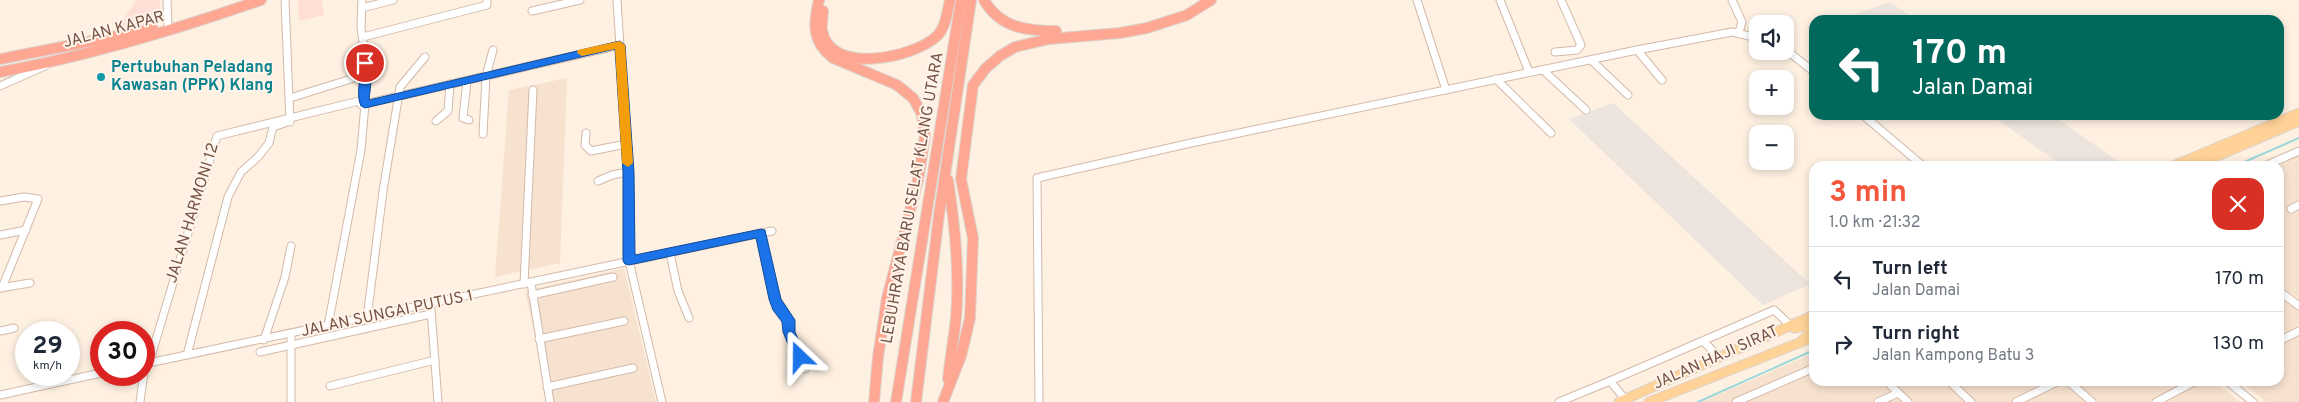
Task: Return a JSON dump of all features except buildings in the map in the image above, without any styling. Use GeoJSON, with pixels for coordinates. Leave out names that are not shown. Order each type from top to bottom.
{"type":"FeatureCollection","features":[{"type":"Feature","properties":{"kind":"highway","name":"JALAN KAPAR"},"geometry":{"type":"LineString","coordinates":[[0,59],[88,43],[168,25],[250,0]]}},
{"type":"Feature","properties":{"kind":"highway","name":"JALAN KAPAR"},"geometry":{"type":"LineString","coordinates":[[0,72],[58,61],[153,36],[262,0]]}},
{"type":"Feature","properties":{"kind":"highway"},"geometry":{"type":"LineString","coordinates":[[819,0],[813,26],[816,40],[825,53],[838,61],[897,85],[913,98],[922,114],[925,136],[921,162],[887,298],[878,356],[874,402]]}},
{"type":"Feature","properties":{"kind":"highway"},"geometry":{"type":"LineString","coordinates":[[826,0],[820,21],[823,37],[833,48],[847,56],[873,60],[896,58],[926,44],[938,35],[945,23],[950,0]]}},
{"type":"Feature","properties":{"kind":"highway","name":"LEBUHRAYA BARU SELAT KLANG UTARA"},"geometry":{"type":"LineString","coordinates":[[896,402],[915,273],[950,85],[961,0]]}},
{"type":"Feature","properties":{"kind":"highway","name":"LEBUHRAYA BARU SELAT KLANG UTARA"},"geometry":{"type":"LineString","coordinates":[[916,402],[939,215],[947,172],[971,0]]}},
{"type":"Feature","properties":{"kind":"highway"},"geometry":{"type":"LineString","coordinates":[[984,0],[988,9],[996,18],[1007,24],[1025,29],[1060,32],[1102,30],[1141,25],[1172,16],[1202,0]]}},
{"type":"Feature","properties":{"kind":"highway"},"geometry":{"type":"LineString","coordinates":[[944,397],[961,356],[970,318],[973,238],[961,178],[973,85],[980,74],[999,55],[1027,42],[1044,38],[1143,29],[1175,19],[1211,0]]}},
{"type":"Feature","properties":{"kind":"highway"},"geometry":{"type":"LineString","coordinates":[[944,397],[956,319],[957,291],[955,243],[947,172]]}},
{"type":"Feature","properties":{"kind":"main road"},"geometry":{"type":"LineString","coordinates":[[2284,119],[2299,113]]}},
{"type":"Feature","properties":{"kind":"main road"},"geometry":{"type":"LineString","coordinates":[[2186,161],[2282,120]]}},
{"type":"Feature","properties":{"kind":"main road"},"geometry":{"type":"LineString","coordinates":[[2206,161],[2299,121]]}},
{"type":"Feature","properties":{"kind":"main road","name":"JALAN HAJI SIRAT"},"geometry":{"type":"LineString","coordinates":[[1622,401],[1718,356],[1809,317]]}},
{"type":"Feature","properties":{"kind":"main road"},"geometry":{"type":"LineString","coordinates":[[1762,337],[1798,327],[1809,328]]}},
{"type":"Feature","properties":{"kind":"main road"},"geometry":{"type":"LineString","coordinates":[[1790,347],[1808,335],[1809,332]]}},
{"type":"Feature","properties":{"kind":"main road","name":"JALAN HAJI SIRAT"},"geometry":{"type":"LineString","coordinates":[[1649,402],[1809,339]]}},
{"type":"Feature","properties":{"kind":"street"},"geometry":{"type":"LineString","coordinates":[[167,0],[168,25]]}},
{"type":"Feature","properties":{"kind":"street"},"geometry":{"type":"LineString","coordinates":[[285,0],[290,120]]}},
{"type":"Feature","properties":{"kind":"street"},"geometry":{"type":"LineString","coordinates":[[328,326],[361,150],[367,74],[361,27],[362,0]]}},
{"type":"Feature","properties":{"kind":"street"},"geometry":{"type":"LineString","coordinates":[[362,8],[393,0]]}},
{"type":"Feature","properties":{"kind":"street"},"geometry":{"type":"LineString","coordinates":[[363,37],[487,5],[488,0]]}},
{"type":"Feature","properties":{"kind":"street"},"geometry":{"type":"LineString","coordinates":[[532,11],[580,0]]}},
{"type":"Feature","properties":{"kind":"street"},"geometry":{"type":"LineString","coordinates":[[617,0],[628,172],[629,261],[662,402]]}},
{"type":"Feature","properties":{"kind":"street"},"geometry":{"type":"LineString","coordinates":[[1417,0],[1446,90]]}},
{"type":"Feature","properties":{"kind":"street"},"geometry":{"type":"LineString","coordinates":[[1500,0],[1529,72]]}},
{"type":"Feature","properties":{"kind":"street"},"geometry":{"type":"LineString","coordinates":[[1554,52],[1577,50],[1581,45],[1561,0]]}},
{"type":"Feature","properties":{"kind":"street"},"geometry":{"type":"LineString","coordinates":[[1732,0],[1742,22],[1739,32]]}},
{"type":"Feature","properties":{"kind":"street"},"geometry":{"type":"LineString","coordinates":[[1039,402],[1037,178],[1191,143],[1637,50],[1739,32],[1749,35]]}},
{"type":"Feature","properties":{"kind":"street"},"geometry":{"type":"LineString","coordinates":[[187,355],[228,197],[241,172],[258,157],[269,143],[273,127],[290,120],[364,102],[467,81],[620,45]]}},
{"type":"Feature","properties":{"kind":"street"},"geometry":{"type":"LineString","coordinates":[[483,134],[486,76],[494,50]]}},
{"type":"Feature","properties":{"kind":"street"},"geometry":{"type":"LineString","coordinates":[[1637,50],[1662,80]]}},
{"type":"Feature","properties":{"kind":"street"},"geometry":{"type":"LineString","coordinates":[[1794,56],[1809,68]]}},
{"type":"Feature","properties":{"kind":"street"},"geometry":{"type":"LineString","coordinates":[[367,318],[383,191],[398,96],[403,81],[425,58]]}},
{"type":"Feature","properties":{"kind":"street"},"geometry":{"type":"LineString","coordinates":[[1591,60],[1628,95]]}},
{"type":"Feature","properties":{"kind":"street"},"geometry":{"type":"LineString","coordinates":[[0,86],[18,80],[58,61]]}},
{"type":"Feature","properties":{"kind":"street"},"geometry":{"type":"LineString","coordinates":[[1543,70],[1586,110]]}},
{"type":"Feature","properties":{"kind":"street"},"geometry":{"type":"LineString","coordinates":[[0,72],[15,74],[18,76],[18,80]]}},
{"type":"Feature","properties":{"kind":"street"},"geometry":{"type":"LineString","coordinates":[[290,98],[324,89],[367,74]]}},
{"type":"Feature","properties":{"kind":"street"},"geometry":{"type":"LineString","coordinates":[[1496,79],[1551,133]]}},
{"type":"Feature","properties":{"kind":"street"},"geometry":{"type":"LineString","coordinates":[[467,81],[464,118],[469,120]]}},
{"type":"Feature","properties":{"kind":"street"},"geometry":{"type":"LineString","coordinates":[[436,121],[448,113],[450,84]]}},
{"type":"Feature","properties":{"kind":"street"},"geometry":{"type":"LineString","coordinates":[[533,90],[527,283],[532,295],[550,402]]}},
{"type":"Feature","properties":{"kind":"street","name":"JALAN HARMONI 12"},"geometry":{"type":"LineString","coordinates":[[155,334],[217,136],[290,120]]}},
{"type":"Feature","properties":{"kind":"street"},"geometry":{"type":"LineString","coordinates":[[1869,120],[1917,161]]}},
{"type":"Feature","properties":{"kind":"street"},"geometry":{"type":"LineString","coordinates":[[586,133],[586,145],[591,151],[626,144]]}},
{"type":"Feature","properties":{"kind":"street"},"geometry":{"type":"LineString","coordinates":[[2276,161],[2299,151]]}},
{"type":"Feature","properties":{"kind":"street"},"geometry":{"type":"LineString","coordinates":[[598,181],[612,175],[628,172]]}},
{"type":"Feature","properties":{"kind":"street"},"geometry":{"type":"LineString","coordinates":[[0,201],[24,197],[38,199],[1,288]]}},
{"type":"Feature","properties":{"kind":"street"},"geometry":{"type":"LineString","coordinates":[[2291,209],[2299,205]]}},
{"type":"Feature","properties":{"kind":"street"},"geometry":{"type":"LineString","coordinates":[[0,235],[26,230]]}},
{"type":"Feature","properties":{"kind":"street","name":"JALAN SUNGAI PUTUS 1"},"geometry":{"type":"LineString","coordinates":[[155,361],[264,340],[772,230]]}},
{"type":"Feature","properties":{"kind":"street"},"geometry":{"type":"LineString","coordinates":[[761,233],[775,299],[778,307],[788,320],[789,332],[805,370]]}},
{"type":"Feature","properties":{"kind":"street"},"geometry":{"type":"LineString","coordinates":[[264,340],[285,277],[291,246]]}},
{"type":"Feature","properties":{"kind":"street"},"geometry":{"type":"LineString","coordinates":[[670,253],[678,291],[688,318]]}},
{"type":"Feature","properties":{"kind":"street"},"geometry":{"type":"LineString","coordinates":[[532,295],[613,277]]}},
{"type":"Feature","properties":{"kind":"street"},"geometry":{"type":"LineString","coordinates":[[1,288],[30,283]]}},
{"type":"Feature","properties":{"kind":"street"},"geometry":{"type":"LineString","coordinates":[[2284,296],[2299,306]]}},
{"type":"Feature","properties":{"kind":"street"},"geometry":{"type":"LineString","coordinates":[[431,304],[438,402]]}},
{"type":"Feature","properties":{"kind":"street"},"geometry":{"type":"LineString","coordinates":[[1560,402],[1774,310],[1790,325]]}},
{"type":"Feature","properties":{"kind":"street"},"geometry":{"type":"LineString","coordinates":[[260,352],[431,314]]}},
{"type":"Feature","properties":{"kind":"street"},"geometry":{"type":"LineString","coordinates":[[539,338],[624,321]]}},
{"type":"Feature","properties":{"kind":"street"},"geometry":{"type":"LineString","coordinates":[[0,331],[14,328]]}},
{"type":"Feature","properties":{"kind":"street"},"geometry":{"type":"LineString","coordinates":[[2284,338],[2299,331]]}},
{"type":"Feature","properties":{"kind":"street"},"geometry":{"type":"LineString","coordinates":[[291,334],[291,402]]}},
{"type":"Feature","properties":{"kind":"street"},"geometry":{"type":"LineString","coordinates":[[1703,340],[1718,356]]}},
{"type":"Feature","properties":{"kind":"street"},"geometry":{"type":"LineString","coordinates":[[330,386],[435,360]]}},
{"type":"Feature","properties":{"kind":"street"},"geometry":{"type":"LineString","coordinates":[[547,387],[633,368]]}},
{"type":"Feature","properties":{"kind":"street"},"geometry":{"type":"LineString","coordinates":[[1736,402],[1809,370]]}},
{"type":"Feature","properties":{"kind":"street"},"geometry":{"type":"LineString","coordinates":[[0,396],[90,376]]}},
{"type":"Feature","properties":{"kind":"street"},"geometry":{"type":"LineString","coordinates":[[1610,381],[1622,401]]}},
{"type":"Feature","properties":{"kind":"street"},"geometry":{"type":"LineString","coordinates":[[140,402],[142,386]]}},
{"type":"Feature","properties":{"kind":"street"},"geometry":{"type":"LineString","coordinates":[[1891,386],[1908,402]]}},
{"type":"Feature","properties":{"kind":"street"},"geometry":{"type":"LineString","coordinates":[[1954,386],[1971,402]]}},
{"type":"Feature","properties":{"kind":"street"},"geometry":{"type":"LineString","coordinates":[[2016,402],[2048,386]]}},
{"type":"Feature","properties":{"kind":"street"},"geometry":{"type":"LineString","coordinates":[[2074,386],[2092,402]]}},
{"type":"Feature","properties":{"kind":"street"},"geometry":{"type":"LineString","coordinates":[[2156,402],[2186,386]]}},
{"type":"Feature","properties":{"kind":"street"},"geometry":{"type":"LineString","coordinates":[[2233,386],[2253,402]]}},
{"type":"Feature","properties":{"kind":"street"},"geometry":{"type":"LineString","coordinates":[[1878,402],[1898,393]]}},
{"type":"Feature","properties":{"kind":"shaded area"},"geometry":{"type":"Polygon","coordinates":[[[136,0],[160,0],[160,20],[117,30],[136,0]]]}},
{"type":"Feature","properties":{"kind":"shaded area"},"geometry":{"type":"Polygon","coordinates":[[[298,0],[322,0],[324,15],[299,21],[298,0]]]}},
{"type":"Feature","properties":{"kind":"shaded area"},"geometry":{"type":"Polygon","coordinates":[[[1890,2],[1909,15],[1853,15],[1890,2]]]}},
{"type":"Feature","properties":{"kind":"shaded area"},"geometry":{"type":"Polygon","coordinates":[[[567,78],[560,263],[495,277],[509,90],[567,78]]]}},
{"type":"Feature","properties":{"kind":"shaded area"},"geometry":{"type":"Polygon","coordinates":[[[1613,103],[1809,284],[1763,305],[1569,119],[1613,103]]]}},
{"type":"Feature","properties":{"kind":"shaded area"},"geometry":{"type":"Polygon","coordinates":[[[1999,120],[2059,120],[2118,161],[2055,161],[1999,120]]]}},
{"type":"Feature","properties":{"kind":"shaded area"},"geometry":{"type":"Polygon","coordinates":[[[2299,146],[2299,402],[2266,402],[2246,386],[2284,386],[2284,161],[2262,161],[2299,146]]]}},
{"type":"Feature","properties":{"kind":"shaded area"},"geometry":{"type":"Polygon","coordinates":[[[624,268],[656,402],[549,402],[525,291],[624,268]]]}},
{"type":"Feature","properties":{"kind":"shaded area"},"geometry":{"type":"Polygon","coordinates":[[[1809,355],[1809,386],[2220,386],[2240,402],[1701,402],[1809,355]]]}},
{"type":"Feature","properties":{"kind":"waterway"},"geometry":{"type":"LineString","coordinates":[[2246,161],[2299,138]]}},
{"type":"Feature","properties":{"kind":"waterway"},"geometry":{"type":"LineString","coordinates":[[1698,402],[1809,352]]}},
{"type":"Feature","properties":{"kind":"slow traffic"},"geometry":{"type":"LineString","coordinates":[[582,53],[620,45],[628,163]]}},
{"type":"Feature","properties":{"kind":"place","name":"Pertubuhan Peladang Kawasan (PPK) Klang"},"geometry":{"type":"Point","coordinates":[101,77]}},
{"type":"Feature","properties":{"kind":"route"},"geometry":{"type":"LineString","coordinates":[[365,63],[367,74],[363,100],[365,104],[620,45],[628,172],[629,261],[761,233],[775,299],[778,307],[787,316],[789,332],[800,357]]}}]}
